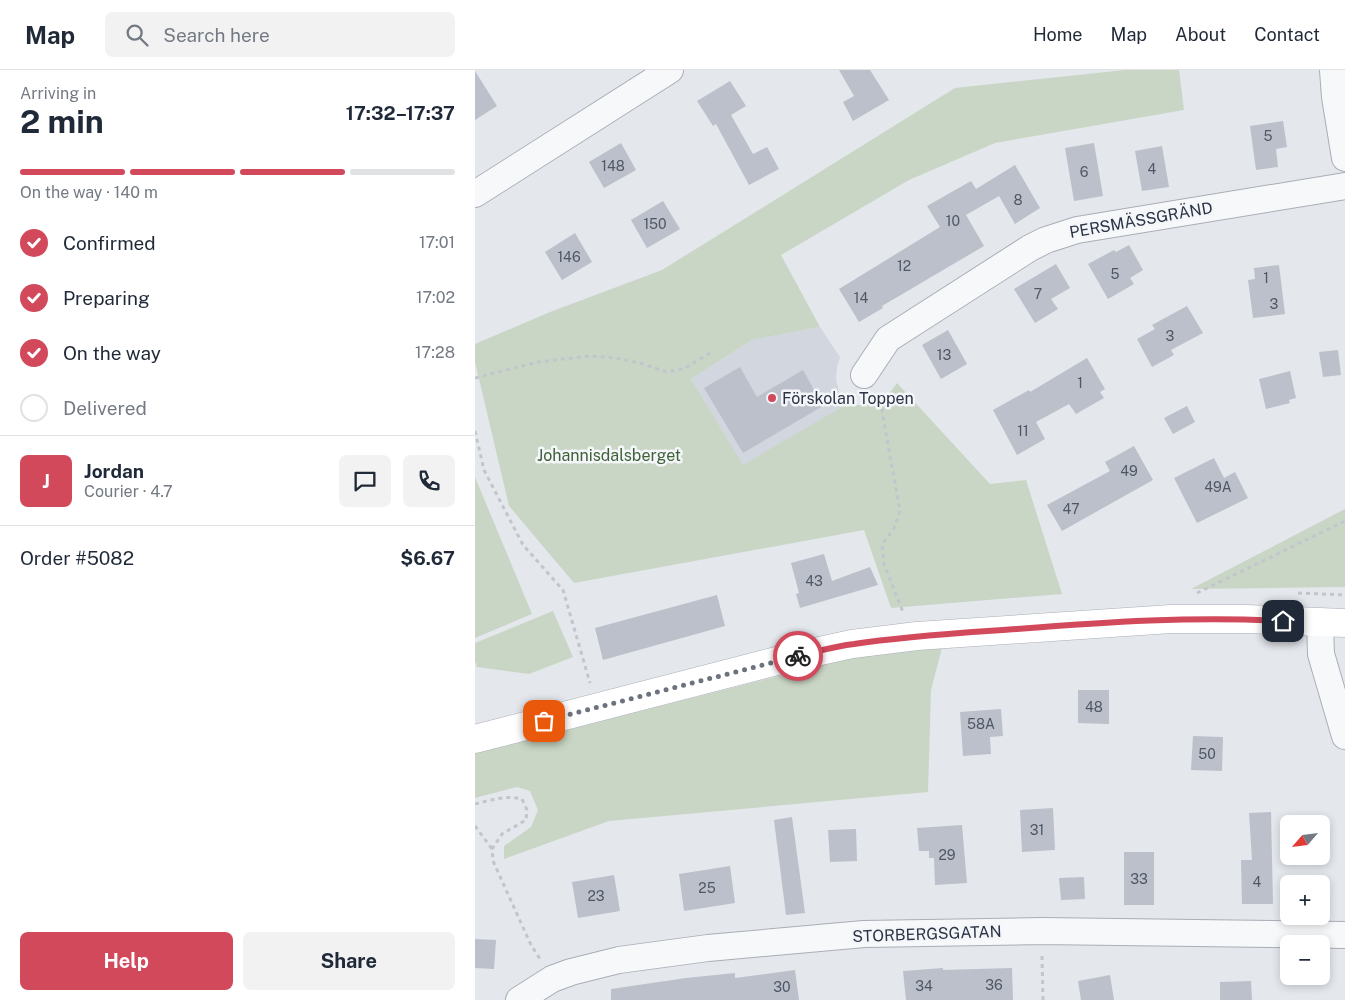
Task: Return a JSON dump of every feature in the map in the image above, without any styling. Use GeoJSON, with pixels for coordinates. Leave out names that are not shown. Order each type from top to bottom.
{"type":"FeatureCollection","features":[{"type":"Feature","properties":{"kind":"street"},"geometry":{"type":"LineString","coordinates":[[475,194],[670,70]]}},
{"type":"Feature","properties":{"kind":"street"},"geometry":{"type":"LineString","coordinates":[[1333,70],[1335,97],[1345,158]]}},
{"type":"Feature","properties":{"kind":"street","name":"PERSMÄSSGRÄND"},"geometry":{"type":"LineString","coordinates":[[864,374],[888,339],[1022,253],[1047,240],[1077,230],[1345,186]]}},
{"type":"Feature","properties":{"kind":"street"},"geometry":{"type":"LineString","coordinates":[[475,739],[788,658],[852,644],[917,636],[1171,619],[1246,619],[1333,623],[1321,654],[1345,736]]}},
{"type":"Feature","properties":{"kind":"street","name":"STORBERGSGATAN"},"geometry":{"type":"LineString","coordinates":[[519,1000],[552,979],[571,972],[619,960],[708,948],[864,934],[1041,931],[1345,934]]}},
{"type":"Feature","properties":{"kind":"path"},"geometry":{"type":"LineString","coordinates":[[475,378],[538,362],[590,356],[616,358],[640,363],[666,372],[683,369],[714,351]]}},
{"type":"Feature","properties":{"kind":"path"},"geometry":{"type":"LineString","coordinates":[[864,374],[880,400],[899,511],[894,528],[882,544],[884,564],[904,615]]}},
{"type":"Feature","properties":{"kind":"path"},"geometry":{"type":"LineString","coordinates":[[475,431],[484,470],[523,545],[563,590],[593,691]]}},
{"type":"Feature","properties":{"kind":"path"},"geometry":{"type":"LineString","coordinates":[[1190,596],[1345,521]]}},
{"type":"Feature","properties":{"kind":"path"},"geometry":{"type":"LineString","coordinates":[[475,804],[501,797],[513,797],[522,799],[527,810],[526,820],[502,834],[492,850]]}},
{"type":"Feature","properties":{"kind":"path"},"geometry":{"type":"LineString","coordinates":[[475,826],[492,850],[493,861],[531,945],[552,979]]}},
{"type":"Feature","properties":{"kind":"path"},"geometry":{"type":"LineString","coordinates":[[1041,931],[1043,1000]]}},
{"type":"Feature","properties":{"kind":"shaded area","name":"Förskolan Toppen"},"geometry":{"type":"Polygon","coordinates":[[[820,327],[840,357],[836,379],[845,405],[743,466],[691,379],[752,340],[820,327]]]}},
{"type":"Feature","properties":{"kind":"green space","name":"Johannisdalsberget"},"geometry":{"type":"Polygon","coordinates":[[[1125,70],[1179,70],[1184,110],[995,143],[909,180],[781,255],[820,327],[752,340],[691,379],[743,465],[845,405],[869,405],[886,398],[897,383],[990,484],[1026,480],[1062,594],[891,608],[864,530],[574,583],[509,506],[475,362],[475,344],[550,312],[662,270],[955,88],[1125,70]]]}},
{"type":"Feature","properties":{"kind":"green space"},"geometry":{"type":"Polygon","coordinates":[[[475,477],[532,614],[475,638],[475,477]]]}},
{"type":"Feature","properties":{"kind":"green space"},"geometry":{"type":"Polygon","coordinates":[[[1345,509],[1345,587],[1191,589],[1345,509]]]}},
{"type":"Feature","properties":{"kind":"green space"},"geometry":{"type":"Polygon","coordinates":[[[553,611],[573,657],[529,674],[477,667],[475,643],[553,611]]]}},
{"type":"Feature","properties":{"kind":"green space"},"geometry":{"type":"Polygon","coordinates":[[[942,648],[931,690],[928,792],[609,821],[504,859],[504,846],[531,827],[538,810],[530,791],[517,787],[475,798],[475,753],[854,657],[942,648]]]}},
{"type":"Feature","properties":{"kind":"building"},"geometry":{"type":"Polygon","coordinates":[[[839,70],[870,70],[889,100],[853,121],[843,102],[854,96],[839,70]]]}},
{"type":"Feature","properties":{"kind":"building"},"geometry":{"type":"Polygon","coordinates":[[[475,71],[497,106],[475,120],[475,71]]]}},
{"type":"Feature","properties":{"kind":"building"},"geometry":{"type":"Polygon","coordinates":[[[730,81],[746,106],[731,115],[753,154],[767,147],[779,169],[749,185],[716,124],[713,126],[697,101],[730,81]]]}},
{"type":"Feature","properties":{"kind":"building"},"geometry":{"type":"Polygon","coordinates":[[[1283,121],[1287,147],[1276,149],[1278,167],[1256,170],[1250,126],[1283,121]]]}},
{"type":"Feature","properties":{"kind":"building"},"geometry":{"type":"Polygon","coordinates":[[[621,143],[636,170],[604,188],[589,162],[621,143]]]}},
{"type":"Feature","properties":{"kind":"building"},"geometry":{"type":"Polygon","coordinates":[[[1094,143],[1103,196],[1074,201],[1065,148],[1094,143]]]}},
{"type":"Feature","properties":{"kind":"building"},"geometry":{"type":"Polygon","coordinates":[[[1162,146],[1169,187],[1142,191],[1135,151],[1162,146]]]}},
{"type":"Feature","properties":{"kind":"building"},"geometry":{"type":"Polygon","coordinates":[[[1015,165],[1040,208],[1015,224],[999,196],[966,215],[984,246],[882,306],[883,308],[859,322],[839,289],[940,227],[927,206],[971,181],[976,189],[1015,165]]]}},
{"type":"Feature","properties":{"kind":"building"},"geometry":{"type":"Polygon","coordinates":[[[663,201],[680,229],[647,248],[631,220],[663,201]]]}},
{"type":"Feature","properties":{"kind":"building"},"geometry":{"type":"Polygon","coordinates":[[[575,233],[592,262],[562,280],[545,252],[575,233]]]}},
{"type":"Feature","properties":{"kind":"building"},"geometry":{"type":"Polygon","coordinates":[[[1129,245],[1143,270],[1130,278],[1134,284],[1108,299],[1088,264],[1114,250],[1116,252],[1129,245]]]}},
{"type":"Feature","properties":{"kind":"building"},"geometry":{"type":"Polygon","coordinates":[[[1056,264],[1070,288],[1051,299],[1058,309],[1035,323],[1014,289],[1056,264]]]}},
{"type":"Feature","properties":{"kind":"building"},"geometry":{"type":"Polygon","coordinates":[[[1279,265],[1285,314],[1253,318],[1248,280],[1255,279],[1254,268],[1279,265]]]}},
{"type":"Feature","properties":{"kind":"building"},"geometry":{"type":"Polygon","coordinates":[[[1187,306],[1203,333],[1171,350],[1174,355],[1152,367],[1137,339],[1155,329],[1152,325],[1187,306]]]}},
{"type":"Feature","properties":{"kind":"building"},"geometry":{"type":"Polygon","coordinates":[[[948,330],[967,364],[941,379],[922,345],[948,330]]]}},
{"type":"Feature","properties":{"kind":"building"},"geometry":{"type":"Polygon","coordinates":[[[1338,350],[1341,375],[1323,377],[1319,352],[1338,350]]]}},
{"type":"Feature","properties":{"kind":"building"},"geometry":{"type":"Polygon","coordinates":[[[1087,358],[1105,389],[1100,392],[1104,398],[1076,414],[1069,404],[1036,422],[1045,439],[1017,455],[993,410],[1029,390],[1030,392],[1087,358]]]}},
{"type":"Feature","properties":{"kind":"building"},"geometry":{"type":"Polygon","coordinates":[[[740,367],[757,397],[803,370],[823,406],[743,453],[704,388],[740,367]]]}},
{"type":"Feature","properties":{"kind":"building"},"geometry":{"type":"Polygon","coordinates":[[[1290,371],[1296,398],[1289,400],[1290,403],[1266,409],[1259,379],[1290,371]]]}},
{"type":"Feature","properties":{"kind":"building"},"geometry":{"type":"Polygon","coordinates":[[[1187,406],[1195,422],[1173,434],[1164,418],[1187,406]]]}},
{"type":"Feature","properties":{"kind":"building"},"geometry":{"type":"Polygon","coordinates":[[[1134,446],[1153,480],[1062,531],[1047,505],[1110,471],[1105,462],[1134,446]]]}},
{"type":"Feature","properties":{"kind":"building"},"geometry":{"type":"Polygon","coordinates":[[[1214,458],[1224,478],[1235,472],[1248,498],[1197,523],[1174,478],[1214,458]]]}},
{"type":"Feature","properties":{"kind":"building"},"geometry":{"type":"Polygon","coordinates":[[[824,554],[832,581],[870,567],[878,585],[800,608],[796,594],[799,593],[791,563],[824,554]]]}},
{"type":"Feature","properties":{"kind":"building"},"geometry":{"type":"Polygon","coordinates":[[[717,595],[725,626],[603,660],[595,628],[717,595]]]}},
{"type":"Feature","properties":{"kind":"building"},"geometry":{"type":"Polygon","coordinates":[[[1078,690],[1109,690],[1109,724],[1078,723],[1078,690]]]}},
{"type":"Feature","properties":{"kind":"building"},"geometry":{"type":"Polygon","coordinates":[[[1001,709],[1003,736],[990,737],[991,754],[963,756],[960,712],[1001,709]]]}},
{"type":"Feature","properties":{"kind":"building"},"geometry":{"type":"Polygon","coordinates":[[[1193,736],[1223,737],[1222,771],[1191,770],[1193,736]]]}},
{"type":"Feature","properties":{"kind":"building"},"geometry":{"type":"Polygon","coordinates":[[[1053,808],[1055,850],[1022,852],[1020,810],[1053,808]]]}},
{"type":"Feature","properties":{"kind":"building"},"geometry":{"type":"Polygon","coordinates":[[[1271,812],[1273,904],[1242,904],[1241,860],[1252,860],[1249,813],[1271,812]]]}},
{"type":"Feature","properties":{"kind":"building"},"geometry":{"type":"Polygon","coordinates":[[[792,817],[805,913],[786,915],[774,820],[792,817]]]}},
{"type":"Feature","properties":{"kind":"building"},"geometry":{"type":"Polygon","coordinates":[[[962,825],[967,883],[935,885],[934,858],[929,858],[929,851],[919,851],[917,828],[962,825]]]}},
{"type":"Feature","properties":{"kind":"building"},"geometry":{"type":"Polygon","coordinates":[[[856,829],[857,861],[830,862],[828,830],[856,829]]]}},
{"type":"Feature","properties":{"kind":"building"},"geometry":{"type":"Polygon","coordinates":[[[1124,852],[1154,852],[1154,905],[1124,905],[1124,852]]]}},
{"type":"Feature","properties":{"kind":"building"},"geometry":{"type":"Polygon","coordinates":[[[730,866],[735,903],[684,911],[679,874],[730,866]]]}},
{"type":"Feature","properties":{"kind":"building"},"geometry":{"type":"Polygon","coordinates":[[[614,875],[620,911],[578,918],[572,882],[614,875]]]}},
{"type":"Feature","properties":{"kind":"building"},"geometry":{"type":"Polygon","coordinates":[[[1084,877],[1085,899],[1061,900],[1059,878],[1084,877]]]}},
{"type":"Feature","properties":{"kind":"building"},"geometry":{"type":"Polygon","coordinates":[[[475,939],[496,940],[494,969],[475,968],[475,939]]]}},
{"type":"Feature","properties":{"kind":"building"},"geometry":{"type":"Polygon","coordinates":[[[943,968],[943,970],[1012,968],[1013,1000],[906,1000],[903,971],[943,968]]]}},
{"type":"Feature","properties":{"kind":"building"},"geometry":{"type":"Polygon","coordinates":[[[795,970],[799,1000],[611,1000],[611,989],[686,978],[735,973],[735,978],[795,970]]]}},
{"type":"Feature","properties":{"kind":"building"},"geometry":{"type":"Polygon","coordinates":[[[1110,975],[1114,1000],[1081,1000],[1078,981],[1110,975]]]}},
{"type":"Feature","properties":{"kind":"building"},"geometry":{"type":"Polygon","coordinates":[[[1251,981],[1252,1000],[1220,1000],[1220,982],[1251,981]]]}},
{"type":"Feature","properties":{"kind":"way so far"},"geometry":{"type":"LineString","coordinates":[[544,721],[798,656]]}},
{"type":"Feature","properties":{"kind":"place","name":"Förskolan Toppen"},"geometry":{"type":"Point","coordinates":[772,398]}},
{"type":"Feature","properties":{"kind":"route"},"geometry":{"type":"LineString","coordinates":[[798,656],[852,644],[917,636],[1041,627],[1171,619],[1283,621]]}}]}
